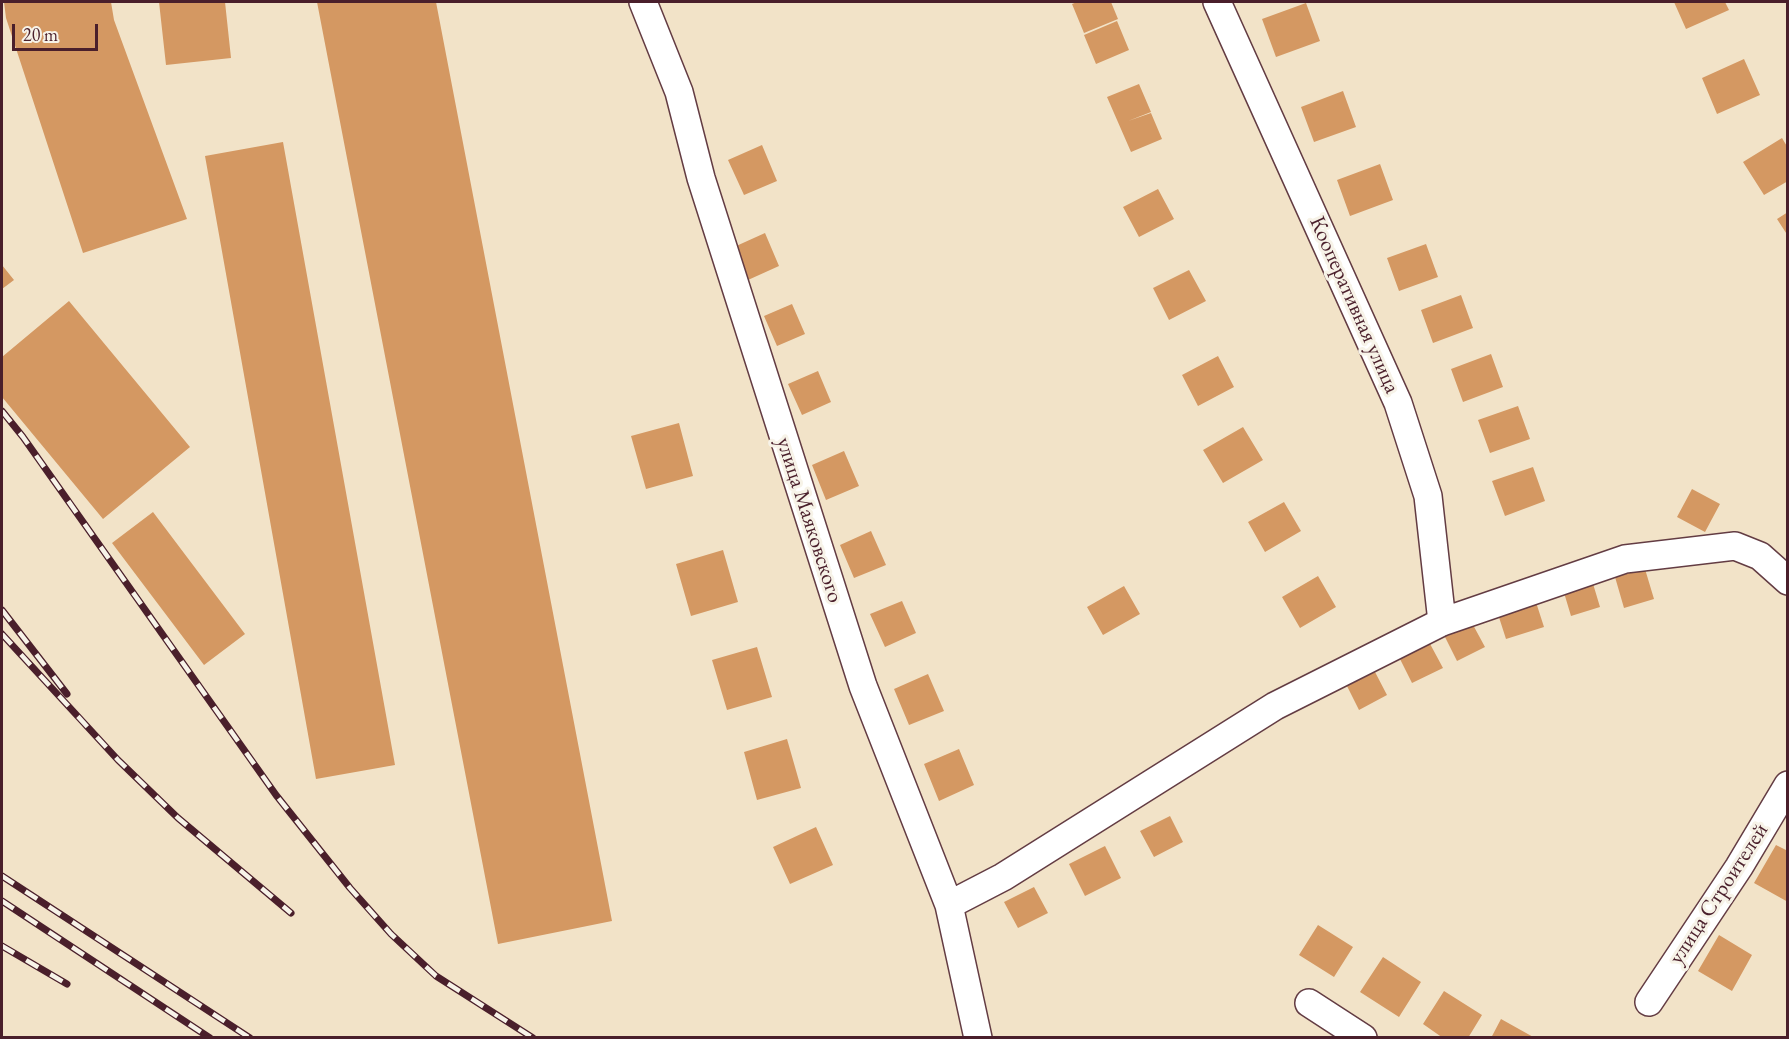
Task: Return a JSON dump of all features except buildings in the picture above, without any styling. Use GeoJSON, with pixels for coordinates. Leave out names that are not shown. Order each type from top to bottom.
{"type":"FeatureCollection","features":[{"type":"Feature","properties":{"kind":"street","name":"улица Маяковского"},"geometry":{"type":"LineString","coordinates":[[644,2],[679,92],[711,211],[863,686],[949,905],[978,1038]]}},
{"type":"Feature","properties":{"kind":"street","name":"Кооперативная улица"},"geometry":{"type":"LineString","coordinates":[[1217,2],[1398,403],[1428,496],[1442,622]]}},
{"type":"Feature","properties":{"kind":"street"},"geometry":{"type":"LineString","coordinates":[[949,905],[1003,877],[1275,706],[1442,622],[1625,559],[1735,546],[1760,556],[1788,581]]}},
{"type":"Feature","properties":{"kind":"street","name":"улица Строителей"},"geometry":{"type":"LineString","coordinates":[[1649,1002],[1739,867],[1788,785]]}},
{"type":"Feature","properties":{"kind":"street"},"geometry":{"type":"LineString","coordinates":[[1309,1003],[1363,1038]]}},
{"type":"Feature","properties":{"kind":"railway"},"geometry":{"type":"LineString","coordinates":[[2,411],[23,437],[276,795],[350,888],[391,934],[436,976],[533,1038]]}},
{"type":"Feature","properties":{"kind":"railway"},"geometry":{"type":"LineString","coordinates":[[2,610],[67,694]]}},
{"type":"Feature","properties":{"kind":"railway"},"geometry":{"type":"LineString","coordinates":[[2,634],[118,760],[178,818],[291,913]]}},
{"type":"Feature","properties":{"kind":"railway"},"geometry":{"type":"LineString","coordinates":[[2,876],[250,1038]]}},
{"type":"Feature","properties":{"kind":"railway"},"geometry":{"type":"LineString","coordinates":[[2,901],[210,1038]]}},
{"type":"Feature","properties":{"kind":"railway"},"geometry":{"type":"LineString","coordinates":[[2,946],[67,984]]}}]}
